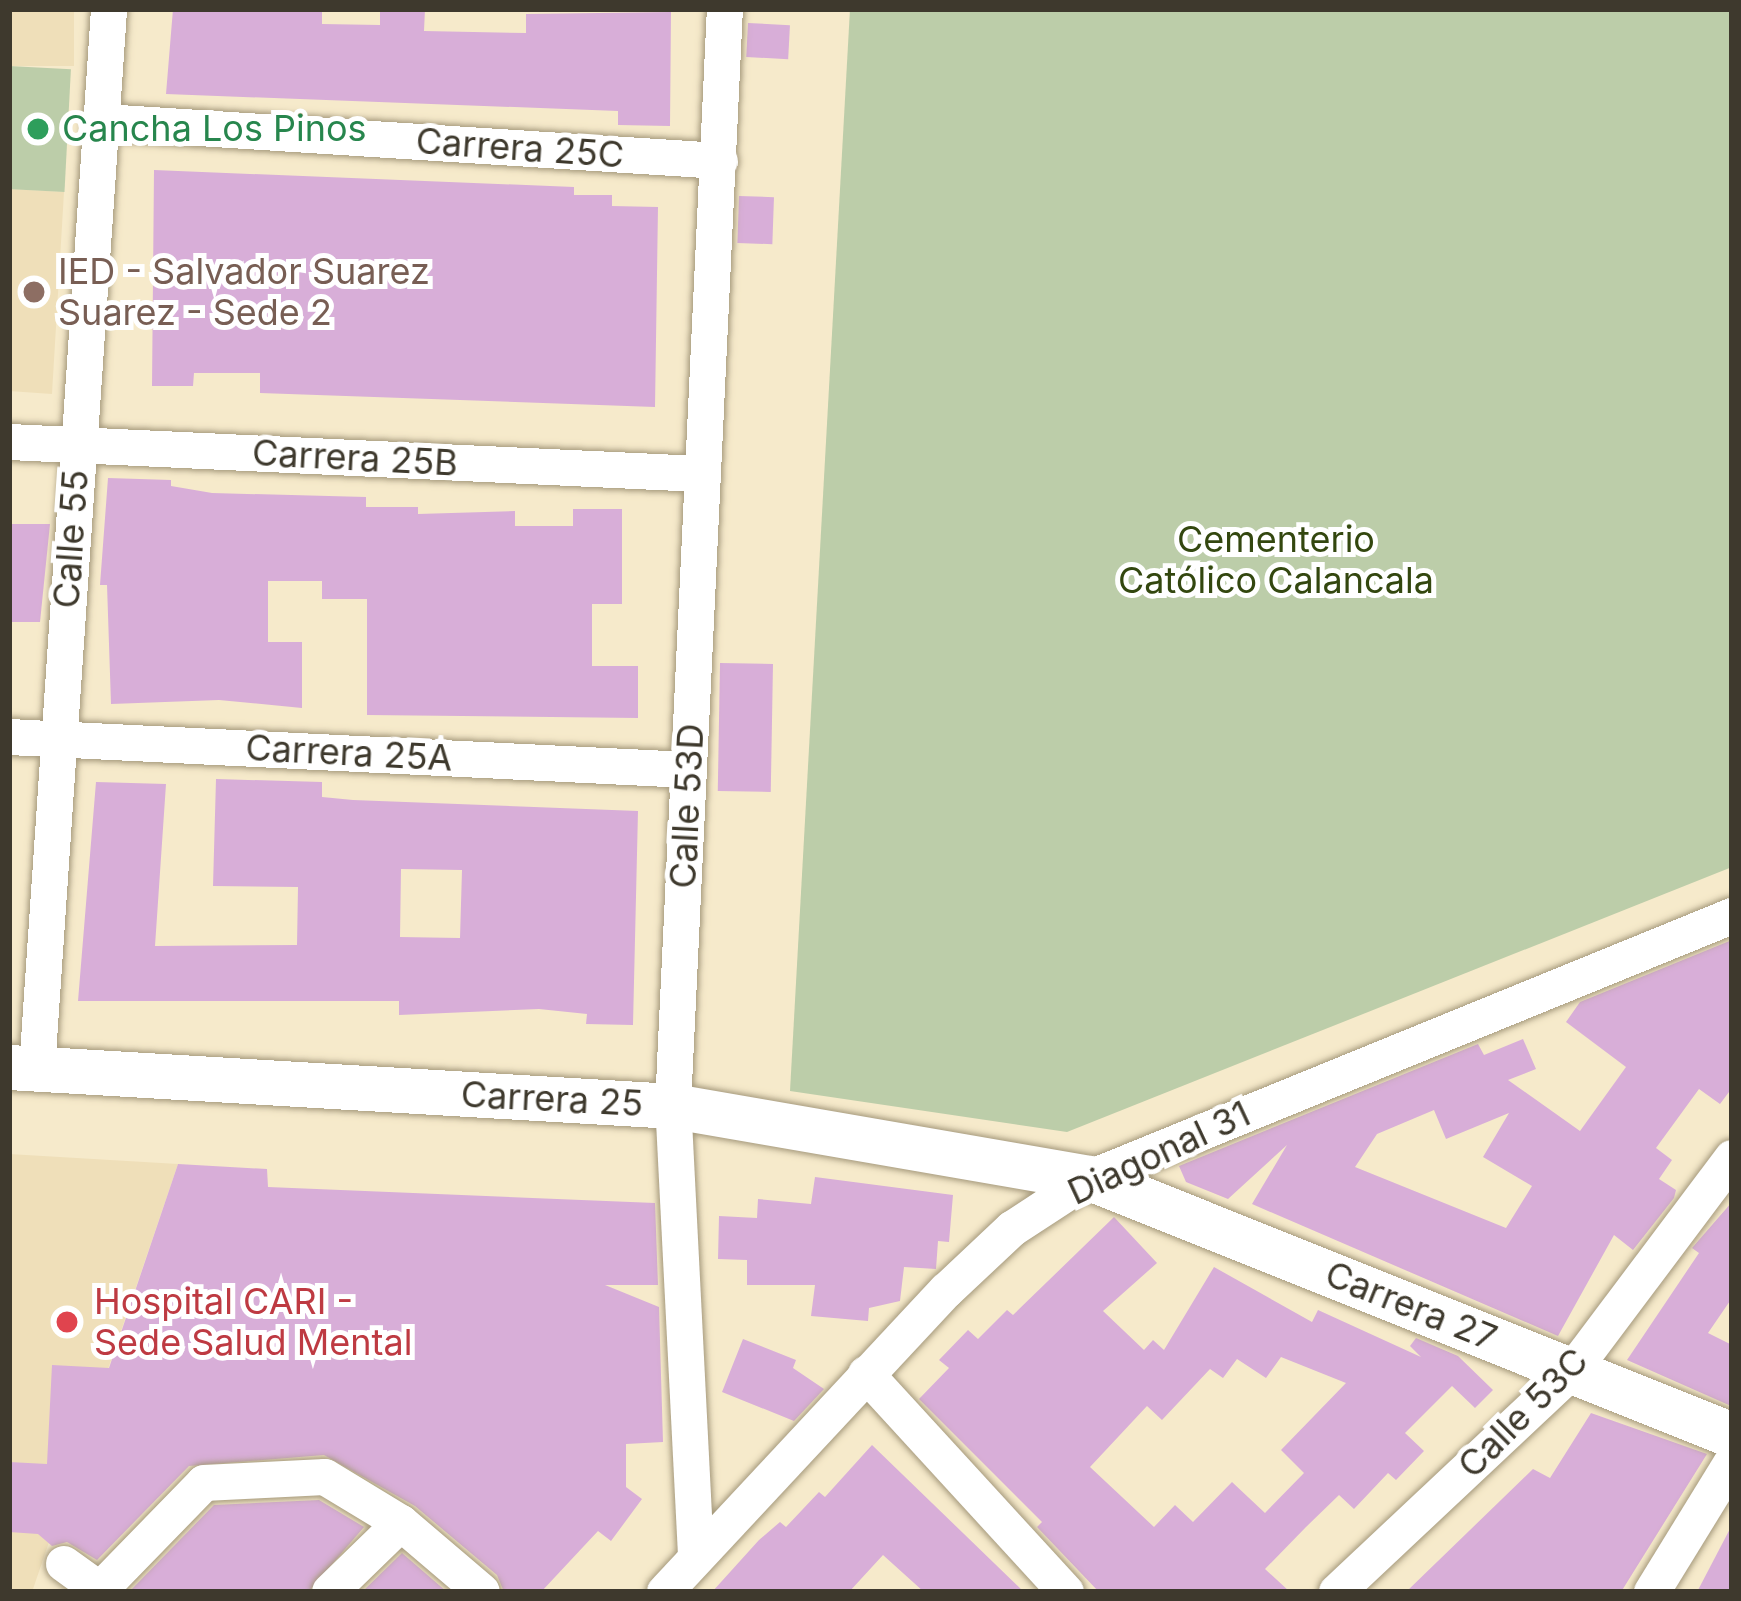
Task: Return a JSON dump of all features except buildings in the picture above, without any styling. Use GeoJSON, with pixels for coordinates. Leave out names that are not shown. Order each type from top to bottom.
{"type":"FeatureCollection","features":[{"type":"Feature","properties":{"kind":"street","name":"Calle 55"},"geometry":{"type":"LineString","coordinates":[[23,1068],[58,739],[109,9]]}},
{"type":"Feature","properties":{"kind":"street","name":"Calle 53D"},"geometry":{"type":"LineString","coordinates":[[696,1556],[673,1106],[701,474],[721,161],[724,9]]}},
{"type":"Feature","properties":{"kind":"street","name":"Carrera 25C"},"geometry":{"type":"LineString","coordinates":[[104,122],[721,161]]}},
{"type":"Feature","properties":{"kind":"street","name":"Carrera 25B"},"geometry":{"type":"LineString","coordinates":[[9,442],[701,474]]}},
{"type":"Feature","properties":{"kind":"street","name":"Carrera 25A"},"geometry":{"type":"LineString","coordinates":[[9,736],[688,770]]}},
{"type":"Feature","properties":{"kind":"street","name":"Diagonal 31"},"geometry":{"type":"LineString","coordinates":[[696,1556],[866,1374],[1012,1229],[1090,1178],[1732,916]]}},
{"type":"Feature","properties":{"kind":"street","name":"Carrera 25"},"geometry":{"type":"LineString","coordinates":[[23,1068],[673,1106],[1090,1178]]}},
{"type":"Feature","properties":{"kind":"street","name":"Calle 53C"},"geometry":{"type":"LineString","coordinates":[[1337,1592],[1573,1370],[1732,1158]]}},
{"type":"Feature","properties":{"kind":"street","name":"Carrera 27"},"geometry":{"type":"LineString","coordinates":[[1090,1178],[1732,1436]]}},
{"type":"Feature","properties":{"kind":"street"},"geometry":{"type":"LineString","coordinates":[[866,1374],[1066,1592]]}},
{"type":"Feature","properties":{"kind":"street"},"geometry":{"type":"LineString","coordinates":[[1652,1592],[1732,1462]]}},
{"type":"Feature","properties":{"kind":"street"},"geometry":{"type":"LineString","coordinates":[[64,1564],[102,1591],[195,1490],[220,1479],[325,1477],[401,1523],[482,1592]]}},
{"type":"Feature","properties":{"kind":"street"},"geometry":{"type":"LineString","coordinates":[[330,1592],[401,1523]]}},
{"type":"Feature","properties":{"kind":"street"},"geometry":{"type":"LineString","coordinates":[[665,1592],[696,1556]]}},
{"type":"Feature","properties":{"kind":"shaded area"},"geometry":{"type":"Polygon","coordinates":[[[9,9],[74,9],[74,66],[9,66],[9,9]]]}},
{"type":"Feature","properties":{"kind":"shaded area","name":"IED - Salvador Suarez Suarez - Sede 2"},"geometry":{"type":"Polygon","coordinates":[[[9,189],[64,192],[52,394],[9,391],[9,189]]]}},
{"type":"Feature","properties":{"kind":"shaded area","name":"Hospital CARI - Sede Salud Mental"},"geometry":{"type":"Polygon","coordinates":[[[9,1154],[178,1164],[32,1592],[9,1592],[9,1154]]]}},
{"type":"Feature","properties":{"kind":"green space","name":"Cementerio Católico Calancala"},"geometry":{"type":"Polygon","coordinates":[[[850,9],[1732,9],[1732,867],[1067,1132],[790,1091],[850,9]]]}},
{"type":"Feature","properties":{"kind":"green space","name":"Cancha Los Pinos"},"geometry":{"type":"Polygon","coordinates":[[[9,66],[71,69],[64,192],[9,189],[9,66]]]}},
{"type":"Feature","properties":{"kind":"place","name":"Cancha Los Pinos"},"geometry":{"type":"Point","coordinates":[38,129]}},
{"type":"Feature","properties":{"kind":"place","name":"IED - Salvador Suarez Suarez - Sede 2"},"geometry":{"type":"Point","coordinates":[34,292]}},
{"type":"Feature","properties":{"kind":"place","name":"Hospital CARI - Sede Salud Mental"},"geometry":{"type":"Point","coordinates":[67,1322]}}]}
